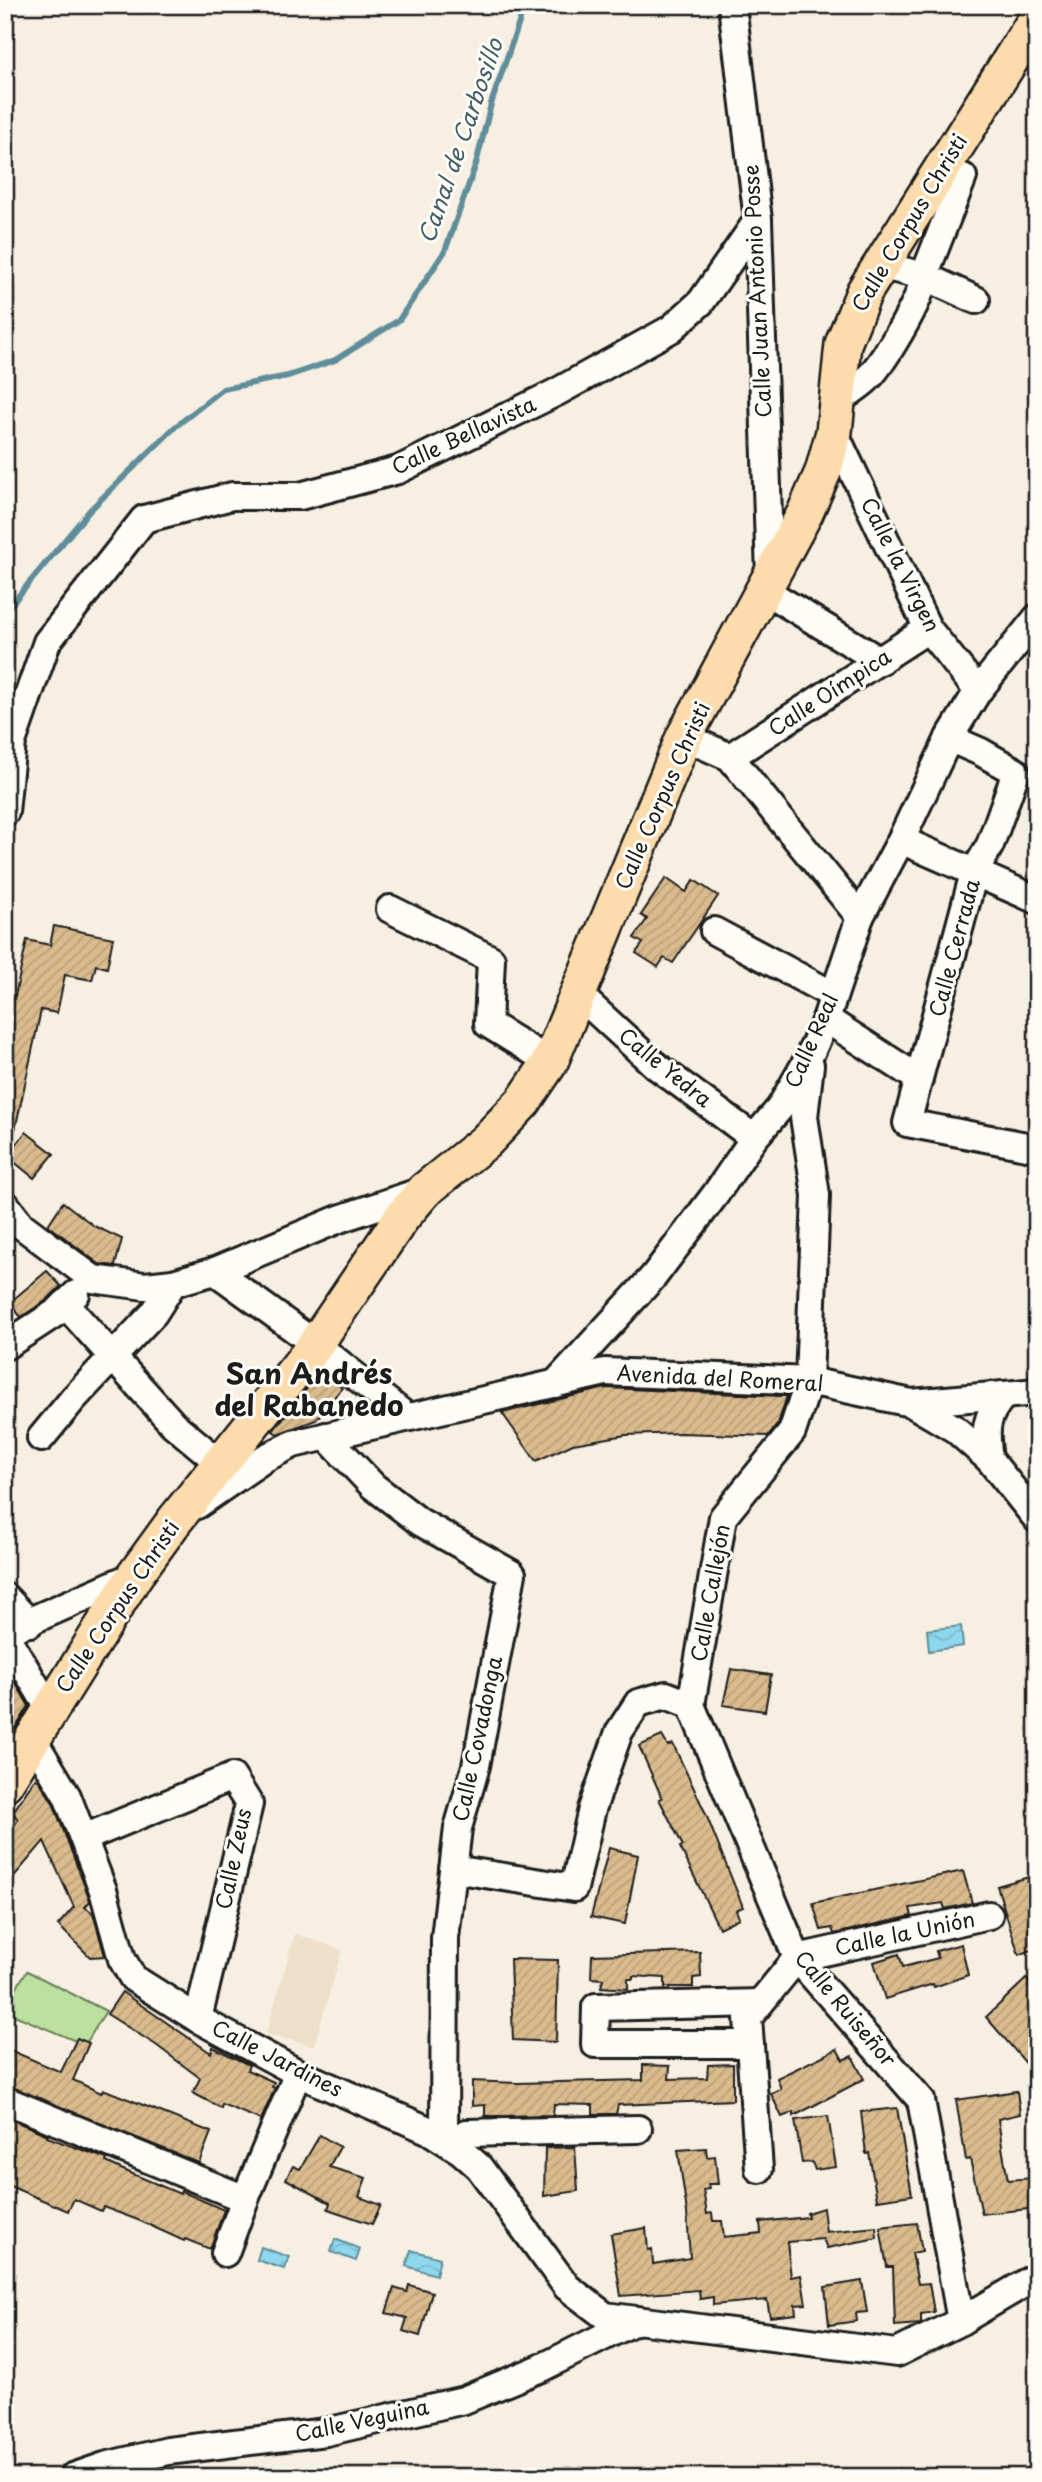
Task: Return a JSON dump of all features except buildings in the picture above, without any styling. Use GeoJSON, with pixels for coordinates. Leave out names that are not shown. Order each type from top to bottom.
{"type":"FeatureCollection","features":[{"type":"Feature","properties":{"kind":"main road","name":"Calle Corpus Christi"},"geometry":{"type":"LineString","coordinates":[[5,1783],[135,1575],[175,1520],[243,1454],[391,1233],[425,1190],[485,1142],[523,1102],[550,1062],[684,737],[805,513],[823,472],[836,416],[843,344],[864,292],[1037,18]]}},
{"type":"Feature","properties":{"kind":"street","name":"Calle Juan Antonio Posse"},"geometry":{"type":"LineString","coordinates":[[732,5],[758,220],[767,584]]}},
{"type":"Feature","properties":{"kind":"street"},"geometry":{"type":"LineString","coordinates":[[836,416],[867,380],[913,310],[963,177]]}},
{"type":"Feature","properties":{"kind":"street","name":"Calle Bellavista"},"geometry":{"type":"LineString","coordinates":[[5,812],[12,742],[47,642],[144,519],[232,496],[300,496],[398,470],[557,392],[671,329],[701,302],[758,220]]}},
{"type":"Feature","properties":{"kind":"street"},"geometry":{"type":"LineString","coordinates":[[879,265],[924,276],[976,300]]}},
{"type":"Feature","properties":{"kind":"street","name":"Calle la Virgen"},"geometry":{"type":"LineString","coordinates":[[836,416],[928,628],[978,691]]}},
{"type":"Feature","properties":{"kind":"street"},"geometry":{"type":"LineString","coordinates":[[767,584],[880,661]]}},
{"type":"Feature","properties":{"kind":"street","name":"Calle Real"},"geometry":{"type":"LineString","coordinates":[[555,1384],[654,1276],[754,1138],[780,1108],[812,1050],[860,917],[901,840],[949,738],[978,691],[1037,618]]}},
{"type":"Feature","properties":{"kind":"street","name":"Calle Oímpica"},"geometry":{"type":"LineString","coordinates":[[730,757],[928,628]]}},
{"type":"Feature","properties":{"kind":"street"},"geometry":{"type":"LineString","coordinates":[[684,737],[730,757],[860,917]]}},
{"type":"Feature","properties":{"kind":"street","name":"Calle Cerrada"},"geometry":{"type":"LineString","coordinates":[[949,738],[981,751],[1016,772],[990,845],[974,873],[907,1123],[1037,1149]]}},
{"type":"Feature","properties":{"kind":"street"},"geometry":{"type":"LineString","coordinates":[[901,840],[1037,900]]}},
{"type":"Feature","properties":{"kind":"street"},"geometry":{"type":"LineString","coordinates":[[390,909],[491,959],[488,1024],[550,1062]]}},
{"type":"Feature","properties":{"kind":"street"},"geometry":{"type":"LineString","coordinates":[[714,931],[829,1007],[919,1079]]}},
{"type":"Feature","properties":{"kind":"street","name":"Calle Yedra"},"geometry":{"type":"LineString","coordinates":[[579,995],[655,1065],[754,1138]]}},
{"type":"Feature","properties":{"kind":"street","name":"Calle Callejón"},"geometry":{"type":"LineString","coordinates":[[691,1705],[723,1517],[792,1432],[809,1381],[816,1195],[804,1117],[812,1050]]}},
{"type":"Feature","properties":{"kind":"street"},"geometry":{"type":"LineString","coordinates":[[5,1204],[21,1226],[93,1279],[145,1286],[173,1283],[215,1271],[361,1211],[425,1190]]}},
{"type":"Feature","properties":{"kind":"street"},"geometry":{"type":"LineString","coordinates":[[361,1211],[391,1233]]}},
{"type":"Feature","properties":{"kind":"street"},"geometry":{"type":"LineString","coordinates":[[215,1271],[315,1344],[407,1417]]}},
{"type":"Feature","properties":{"kind":"street"},"geometry":{"type":"LineString","coordinates":[[5,1346],[65,1304],[93,1279]]}},
{"type":"Feature","properties":{"kind":"street"},"geometry":{"type":"LineString","coordinates":[[41,1438],[74,1398],[155,1313],[173,1283]]}},
{"type":"Feature","properties":{"kind":"street"},"geometry":{"type":"LineString","coordinates":[[65,1304],[173,1424],[243,1454]]}},
{"type":"Feature","properties":{"kind":"street","name":"Avenida del Romeral"},"geometry":{"type":"LineString","coordinates":[[243,1454],[605,1372],[809,1381],[911,1403],[955,1429],[989,1459],[1037,1519]]}},
{"type":"Feature","properties":{"kind":"street"},"geometry":{"type":"LineString","coordinates":[[911,1403],[1037,1392]]}},
{"type":"Feature","properties":{"kind":"street"},"geometry":{"type":"LineString","coordinates":[[989,1459],[986,1437],[990,1410],[1004,1395]]}},
{"type":"Feature","properties":{"kind":"street","name":"Calle Covadonga"},"geometry":{"type":"LineString","coordinates":[[326,1436],[373,1486],[420,1522],[512,1574],[475,1766],[457,1828],[445,1938],[447,2142]]}},
{"type":"Feature","properties":{"kind":"street"},"geometry":{"type":"LineString","coordinates":[[13,1629],[135,1575]]}},
{"type":"Feature","properties":{"kind":"street","name":"Calle Jardines"},"geometry":{"type":"LineString","coordinates":[[5,1597],[41,1724],[103,1890],[122,1959],[133,1978],[198,2019],[298,2073],[428,2130],[447,2142],[479,2167],[567,2287],[605,2316],[637,2320]]}},
{"type":"Feature","properties":{"kind":"street"},"geometry":{"type":"LineString","coordinates":[[453,1869],[574,1888],[592,1808],[619,1732],[638,1703],[666,1695],[691,1705]]}},
{"type":"Feature","properties":{"kind":"street","name":"Calle Ruiseñor"},"geometry":{"type":"LineString","coordinates":[[691,1705],[797,1958],[921,2100],[961,2321]]}},
{"type":"Feature","properties":{"kind":"street","name":"Calle Zeus"},"geometry":{"type":"LineString","coordinates":[[84,1838],[232,1777],[249,1804],[198,2019]]}},
{"type":"Feature","properties":{"kind":"street","name":"Calle la Unión"},"geometry":{"type":"LineString","coordinates":[[797,1958],[989,1915]]}},
{"type":"Feature","properties":{"kind":"street"},"geometry":{"type":"LineString","coordinates":[[759,2169],[748,2018],[797,1958]]}},
{"type":"Feature","properties":{"kind":"street"},"geometry":{"type":"LineString","coordinates":[[750,2044],[595,2043],[596,2007],[760,2003]]}},
{"type":"Feature","properties":{"kind":"street"},"geometry":{"type":"LineString","coordinates":[[225,2253],[298,2073]]}},
{"type":"Feature","properties":{"kind":"street"},"geometry":{"type":"LineString","coordinates":[[5,2100],[245,2199]]}},
{"type":"Feature","properties":{"kind":"street"},"geometry":{"type":"LineString","coordinates":[[447,2142],[466,2133],[638,2129]]}},
{"type":"Feature","properties":{"kind":"street"},"geometry":{"type":"LineString","coordinates":[[637,2320],[897,2353],[961,2321],[1037,2276]]}},
{"type":"Feature","properties":{"kind":"street","name":"Calle Veguina"},"geometry":{"type":"LineString","coordinates":[[73,2477],[105,2466],[168,2451],[326,2432],[464,2400],[541,2368],[637,2320]]}},
{"type":"Feature","properties":{"kind":"shaded area"},"geometry":{"type":"Polygon","coordinates":[[[295,1934],[342,1950],[314,2046],[266,2034],[295,1934]]]}},
{"type":"Feature","properties":{"kind":"green space"},"geometry":{"type":"Polygon","coordinates":[[[27,1971],[106,2011],[85,2045],[5,2011],[5,2005],[27,1971]]]}},
{"type":"Feature","properties":{"kind":"water"},"geometry":{"type":"Polygon","coordinates":[[[961,1626],[963,1646],[929,1651],[927,1630],[961,1626]]]}},
{"type":"Feature","properties":{"kind":"water"},"geometry":{"type":"Polygon","coordinates":[[[335,2239],[360,2249],[356,2261],[331,2252],[335,2239]]]}},
{"type":"Feature","properties":{"kind":"water"},"geometry":{"type":"Polygon","coordinates":[[[261,2247],[289,2257],[284,2269],[257,2260],[261,2247]]]}},
{"type":"Feature","properties":{"kind":"water"},"geometry":{"type":"Polygon","coordinates":[[[411,2250],[440,2258],[436,2275],[406,2266],[411,2250]]]}},
{"type":"Feature","properties":{"kind":"waterway","name":"Canal de Carbosillo"},"geometry":{"type":"LineString","coordinates":[[5,612],[90,510],[175,427],[223,389],[288,376],[335,360],[399,320],[445,251],[476,164],[491,104],[525,5]]}},
{"type":"Feature","properties":{"kind":"district","name":"San Andrés del Rabanedo"},"geometry":{"type":"Point","coordinates":[309,1390]}}]}
